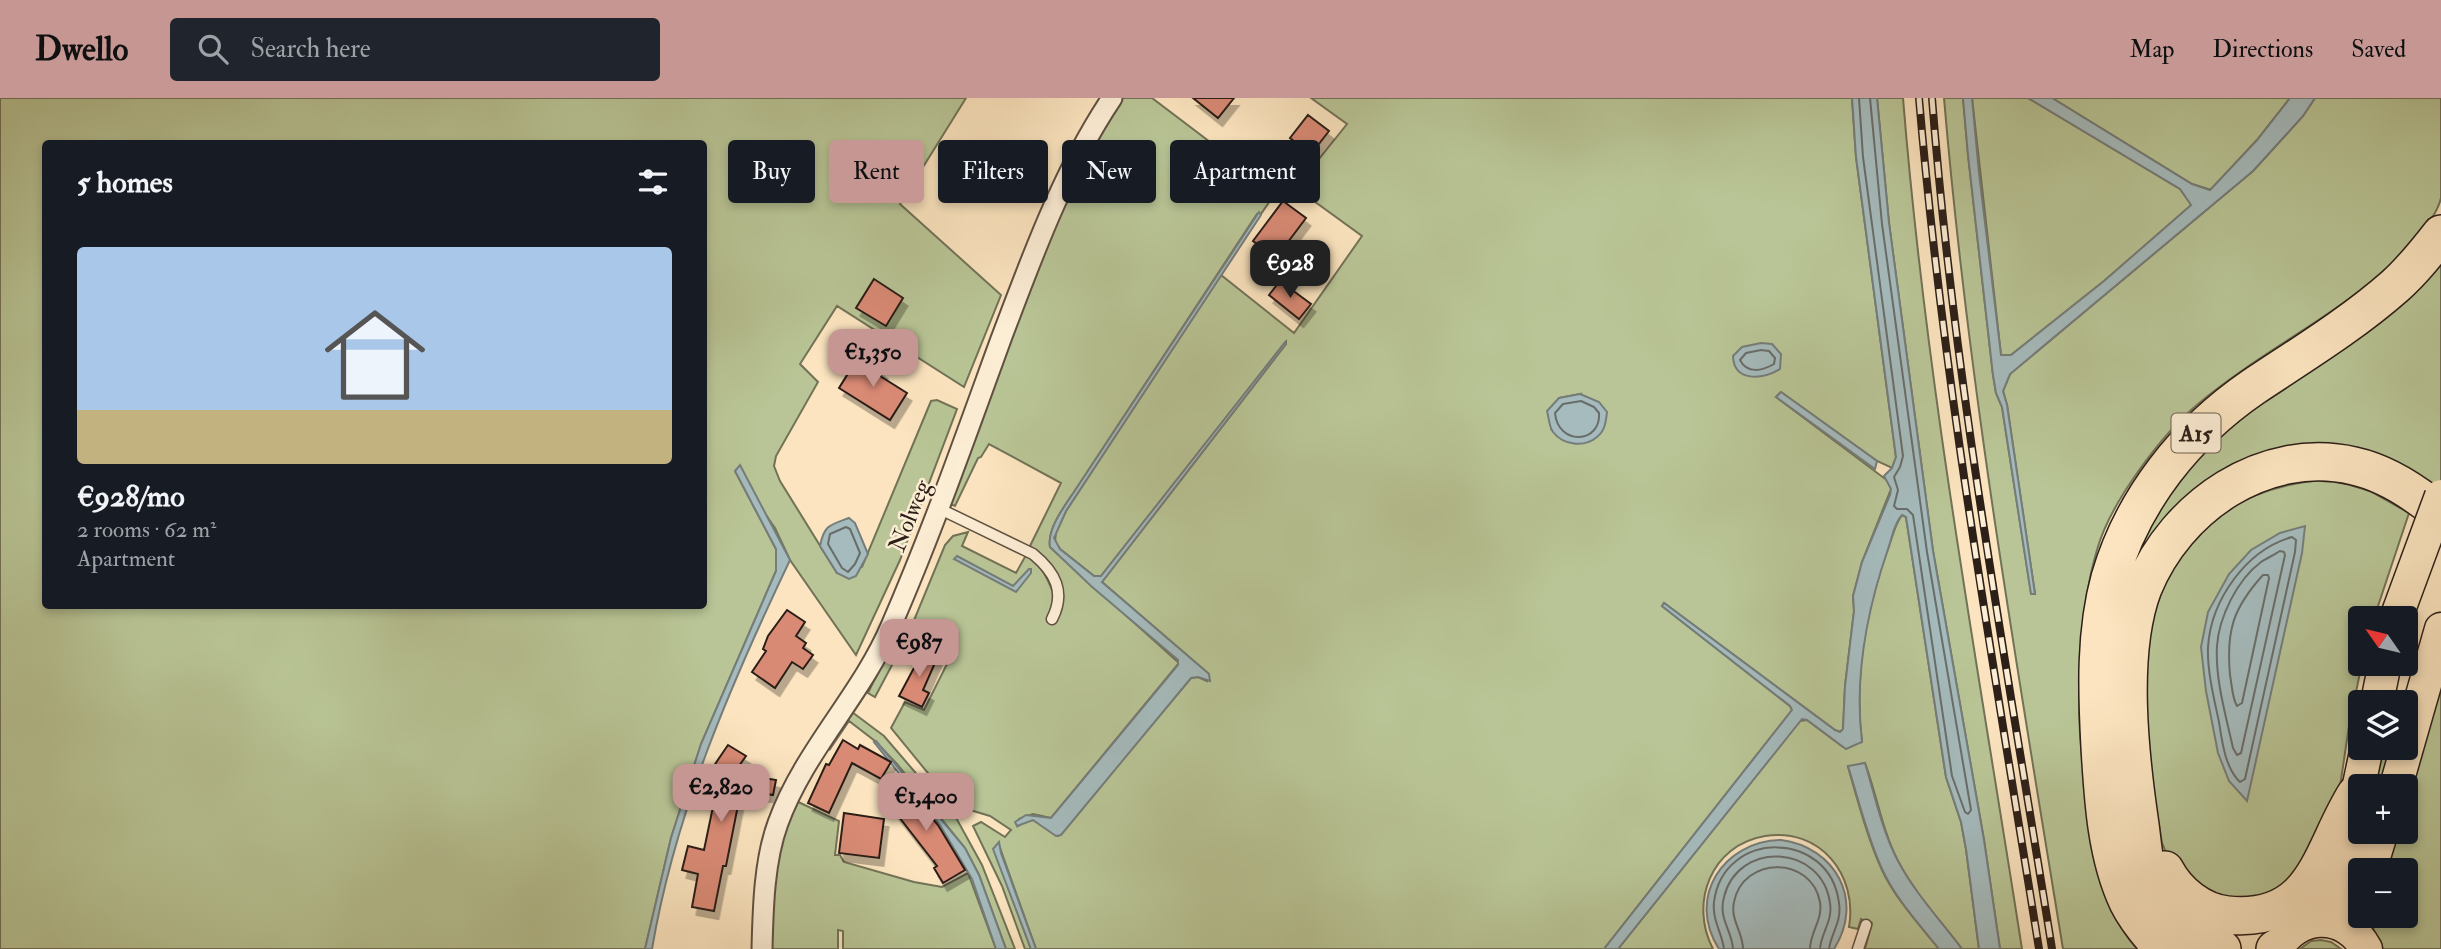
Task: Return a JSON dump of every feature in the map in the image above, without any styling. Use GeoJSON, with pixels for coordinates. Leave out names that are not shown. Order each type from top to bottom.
{"type":"FeatureCollection","features":[{"type":"Feature","properties":{"kind":"highway","name":"A15"},"geometry":{"type":"LineString","coordinates":[[2162,949],[2137,917],[2121,884],[2109,834],[2101,766],[2099,642],[2110,578],[2121,549],[2151,489],[2192,437],[2214,416],[2365,311],[2397,285],[2441,234]]}},
{"type":"Feature","properties":{"kind":"highway","name":"A15"},"geometry":{"type":"LineString","coordinates":[[2222,949],[2183,927],[2154,891],[2148,872],[2138,812],[2129,707],[2130,655],[2143,590],[2157,560],[2192,514],[2214,496],[2265,470],[2298,464],[2331,463],[2371,471],[2406,489],[2441,514]]}},
{"type":"Feature","properties":{"kind":"highway","name":"A15"},"geometry":{"type":"LineString","coordinates":[[2138,812],[2169,877],[2182,894],[2200,906],[2221,914],[2239,916],[2258,914],[2280,907],[2303,891],[2322,864],[2348,809]]}},
{"type":"Feature","properties":{"kind":"main road"},"geometry":{"type":"LineString","coordinates":[[2400,606],[2441,496]]}},
{"type":"Feature","properties":{"kind":"main road"},"geometry":{"type":"LineString","coordinates":[[2399,774],[2441,629]]}},
{"type":"Feature","properties":{"kind":"main road"},"geometry":{"type":"LineString","coordinates":[[2348,834],[2342,864],[2348,905]]}},
{"type":"Feature","properties":{"kind":"main road"},"geometry":{"type":"LineString","coordinates":[[2276,949],[2297,927],[2315,920],[2348,926]]}},
{"type":"Feature","properties":{"kind":"street","name":"Nolweg"},"geometry":{"type":"LineString","coordinates":[[762,949],[769,860],[777,824],[810,758],[876,658],[940,509],[1025,274],[1085,142],[1112,98]]}},
{"type":"Feature","properties":{"kind":"lane"},"geometry":{"type":"LineString","coordinates":[[940,509],[1043,561],[1058,590],[1058,607],[1052,619]]}},
{"type":"Feature","properties":{"kind":"lane"},"geometry":{"type":"LineString","coordinates":[[1858,949],[1866,925]]}},
{"type":"Feature","properties":{"kind":"green space"},"geometry":{"type":"Polygon","coordinates":[[[0,98],[966,98],[924,165],[924,140],[829,140],[829,203],[901,203],[1001,295],[964,387],[837,306],[800,364],[818,382],[776,456],[774,466],[780,481],[837,573],[862,567],[931,401],[937,400],[957,409],[900,560],[856,655],[790,560],[775,528],[735,471],[776,549],[776,571],[701,744],[671,838],[645,949],[0,949],[0,98]]]}},
{"type":"Feature","properties":{"kind":"green space"},"geometry":{"type":"Polygon","coordinates":[[[1122,98],[1152,98],[1207,140],[1170,140],[1170,203],[1268,203],[1261,214],[1257,214],[1066,504],[1051,533],[1050,547],[1179,663],[1051,818],[1033,814],[1019,819],[1018,826],[1033,820],[1058,836],[1191,678],[1198,677],[1207,681],[1209,674],[1102,582],[1286,342],[1101,576],[1094,576],[1060,549],[1055,542],[1056,532],[1066,511],[1221,275],[1294,333],[1362,236],[1317,203],[1320,203],[1320,158],[1347,124],[1311,98],[1852,98],[1856,157],[1896,457],[1892,468],[1877,461],[1781,392],[1776,397],[1888,481],[1891,489],[1862,562],[1853,596],[1854,611],[1843,729],[1840,732],[1835,730],[1664,603],[1662,606],[1792,710],[1604,949],[1036,949],[1000,848],[996,855],[1031,949],[1025,949],[1002,886],[973,826],[981,822],[1005,837],[1011,830],[990,816],[970,810],[955,801],[941,789],[891,728],[905,702],[924,710],[953,652],[910,630],[945,545],[953,536],[968,532],[962,546],[1016,573],[1026,555],[1044,573],[1061,610],[1063,601],[1060,582],[1051,566],[1030,546],[1061,483],[989,444],[978,458],[955,506],[950,504],[1045,244],[1064,203],[1156,203],[1156,140],[1097,140],[1122,98]],[[1580,394],[1559,398],[1551,430],[1580,394]]]}},
{"type":"Feature","properties":{"kind":"green space"},"geometry":{"type":"Polygon","coordinates":[[[1877,98],[1903,98],[1939,418],[2022,949],[2000,949],[1984,840],[1933,551],[1889,223],[1877,98]]]}},
{"type":"Feature","properties":{"kind":"green space"},"geometry":{"type":"Polygon","coordinates":[[[1944,98],[1963,98],[1993,375],[2002,407],[2031,593],[2035,594],[2003,391],[2010,374],[2253,171],[2303,116],[2315,98],[2441,98],[2441,198],[2422,232],[2401,256],[2371,283],[2240,372],[2184,417],[2138,471],[2113,512],[2097,550],[2086,600],[2080,657],[2081,741],[2092,838],[2102,885],[2122,929],[2137,949],[2063,949],[2011,631],[1980,418],[1944,98]]]}},
{"type":"Feature","properties":{"kind":"green space"},"geometry":{"type":"Polygon","coordinates":[[[1972,98],[2028,98],[2180,189],[2192,205],[2104,281],[2011,355],[2001,355],[1972,98]]]}},
{"type":"Feature","properties":{"kind":"green space"},"geometry":{"type":"Polygon","coordinates":[[[2052,98],[2290,98],[2257,140],[2211,190],[2192,184],[2052,98]]]}},
{"type":"Feature","properties":{"kind":"green space"},"geometry":{"type":"Polygon","coordinates":[[[2441,249],[2441,503],[2408,480],[2372,464],[2334,457],[2296,458],[2260,465],[2226,480],[2195,500],[2169,527],[2148,558],[2134,594],[2125,636],[2122,678],[2128,824],[2136,865],[2152,903],[2172,927],[2201,949],[2175,949],[2141,908],[2130,886],[2116,839],[2112,814],[2106,671],[2118,586],[2131,545],[2150,506],[2175,470],[2206,435],[2268,386],[2369,319],[2402,291],[2441,249]]]}},
{"type":"Feature","properties":{"kind":"green space"},"geometry":{"type":"Polygon","coordinates":[[[2330,479],[2370,491],[2409,513],[2378,606],[2348,606],[2348,676],[2359,676],[2356,690],[2348,690],[2348,733],[2338,800],[2328,832],[2271,901],[2212,900],[2167,855],[2162,843],[2143,732],[2143,682],[2149,636],[2160,594],[2178,558],[2204,528],[2237,504],[2279,488],[2330,479]]]}},
{"type":"Feature","properties":{"kind":"green space"},"geometry":{"type":"Polygon","coordinates":[[[1902,515],[1906,517],[1946,777],[1961,822],[1966,849],[1979,949],[1962,949],[1904,873],[1892,849],[1865,763],[1848,767],[1882,870],[1908,911],[1939,949],[1865,949],[1872,923],[1861,919],[1858,929],[1849,927],[1850,908],[1841,873],[1818,847],[1803,839],[1785,835],[1765,836],[1746,842],[1731,851],[1718,864],[1705,895],[1703,913],[1713,949],[1618,949],[1800,721],[1807,720],[1843,747],[1862,742],[1861,668],[1868,620],[1880,572],[1902,515]]]}},
{"type":"Feature","properties":{"kind":"green space"},"geometry":{"type":"Polygon","coordinates":[[[891,645],[900,650],[875,697],[868,693],[891,645]]]}},
{"type":"Feature","properties":{"kind":"green space"},"geometry":{"type":"Polygon","coordinates":[[[2441,680],[2441,949],[2376,949],[2374,928],[2418,928],[2418,858],[2383,858],[2388,844],[2418,844],[2418,774],[2413,774],[2441,680]]]}},
{"type":"Feature","properties":{"kind":"green space"},"geometry":{"type":"Polygon","coordinates":[[[852,712],[884,736],[954,814],[982,865],[1015,949],[1006,949],[979,875],[965,848],[897,764],[875,741],[849,721],[830,749],[829,746],[852,712]]]}},
{"type":"Feature","properties":{"kind":"green space"},"geometry":{"type":"Polygon","coordinates":[[[2371,760],[2391,760],[2387,774],[2368,774],[2371,760]]]}},
{"type":"Feature","properties":{"kind":"green space"},"geometry":{"type":"Polygon","coordinates":[[[794,800],[839,821],[835,855],[840,855],[844,862],[942,887],[968,873],[996,949],[843,949],[843,931],[838,930],[838,949],[769,949],[773,886],[783,835],[794,800]]]}},
{"type":"Feature","properties":{"kind":"green space"},"geometry":{"type":"Polygon","coordinates":[[[2311,941],[2331,942],[2341,949],[2300,949],[2311,941]]]}},
{"type":"Feature","properties":{"kind":"water"},"geometry":{"type":"Polygon","coordinates":[[[1852,98],[1877,98],[1889,223],[1933,551],[1984,840],[2000,949],[1979,949],[1966,849],[1961,822],[1946,777],[1906,517],[1902,515],[1895,526],[1868,620],[1861,668],[1862,742],[1846,749],[1802,719],[1618,949],[1604,949],[1792,710],[1662,606],[1664,603],[1835,730],[1840,732],[1843,729],[1854,611],[1853,596],[1862,562],[1890,495],[1891,489],[1884,476],[1892,468],[1896,457],[1856,157],[1852,98]]]}},
{"type":"Feature","properties":{"kind":"water"},"geometry":{"type":"Polygon","coordinates":[[[1963,98],[1972,98],[2001,355],[2011,355],[2104,281],[2191,205],[2180,189],[2028,98],[2052,98],[2192,184],[2210,190],[2257,140],[2290,98],[2315,98],[2303,116],[2253,171],[2010,374],[2003,391],[2035,594],[2031,594],[2002,407],[1993,375],[1963,98]]]}},
{"type":"Feature","properties":{"kind":"water"},"geometry":{"type":"Polygon","coordinates":[[[1259,212],[1261,215],[1066,511],[1054,538],[1060,549],[1094,576],[1101,576],[1285,342],[1102,582],[1209,674],[1210,681],[1191,678],[1061,835],[1056,836],[1033,820],[1017,826],[1015,822],[1026,815],[1051,818],[1178,665],[1178,660],[1091,586],[1050,547],[1051,533],[1061,511],[1259,212]]]}},
{"type":"Feature","properties":{"kind":"water"},"geometry":{"type":"Polygon","coordinates":[[[1772,344],[1781,354],[1780,369],[1758,376],[1744,375],[1738,371],[1733,356],[1742,347],[1772,344]]]}},
{"type":"Feature","properties":{"kind":"water"},"geometry":{"type":"Polygon","coordinates":[[[1781,392],[1877,461],[1875,469],[1776,397],[1781,392]]]}},
{"type":"Feature","properties":{"kind":"water"},"geometry":{"type":"Polygon","coordinates":[[[1580,394],[1599,402],[1607,415],[1600,435],[1586,443],[1574,444],[1562,440],[1553,432],[1547,411],[1559,398],[1580,394]]]}},
{"type":"Feature","properties":{"kind":"water"},"geometry":{"type":"Polygon","coordinates":[[[740,465],[790,560],[707,750],[675,848],[652,949],[645,949],[671,838],[701,744],[776,571],[776,549],[735,471],[740,465]]]}},
{"type":"Feature","properties":{"kind":"water"},"geometry":{"type":"Polygon","coordinates":[[[849,518],[855,523],[868,554],[856,576],[849,579],[837,573],[820,546],[829,527],[849,518]]]}},
{"type":"Feature","properties":{"kind":"water"},"geometry":{"type":"Polygon","coordinates":[[[2305,526],[2302,553],[2247,801],[2229,781],[2218,753],[2201,647],[2208,612],[2229,574],[2251,550],[2280,533],[2305,526]]]}},
{"type":"Feature","properties":{"kind":"water"},"geometry":{"type":"Polygon","coordinates":[[[957,556],[1013,586],[1029,569],[1031,573],[1016,592],[954,559],[957,556]]]}},
{"type":"Feature","properties":{"kind":"water"},"geometry":{"type":"Polygon","coordinates":[[[876,741],[965,848],[979,875],[1006,949],[996,949],[972,879],[940,825],[874,742],[876,741]]]}},
{"type":"Feature","properties":{"kind":"water"},"geometry":{"type":"Polygon","coordinates":[[[1865,763],[1892,850],[1920,896],[1962,949],[1939,949],[1887,880],[1872,844],[1848,766],[1865,763]]]}},
{"type":"Feature","properties":{"kind":"water"},"geometry":{"type":"Polygon","coordinates":[[[1781,840],[1816,853],[1830,865],[1839,879],[1845,895],[1846,912],[1843,931],[1834,949],[1719,949],[1710,930],[1707,911],[1709,892],[1716,876],[1727,861],[1742,850],[1760,843],[1781,840]]]}},
{"type":"Feature","properties":{"kind":"water"},"geometry":{"type":"Polygon","coordinates":[[[999,842],[1036,949],[1031,949],[993,849],[999,842]]]}},
{"type":"Feature","properties":{"kind":"building"},"geometry":{"type":"Polygon","coordinates":[[[1193,98],[1234,98],[1218,118],[1193,98]]]}},
{"type":"Feature","properties":{"kind":"building"},"geometry":{"type":"Polygon","coordinates":[[[1308,115],[1329,131],[1320,142],[1320,140],[1290,138],[1308,115]]]}},
{"type":"Feature","properties":{"kind":"building"},"geometry":{"type":"Polygon","coordinates":[[[1282,203],[1286,203],[1306,218],[1276,258],[1253,241],[1282,203]]]}},
{"type":"Feature","properties":{"kind":"building"},"geometry":{"type":"Polygon","coordinates":[[[874,279],[903,298],[886,326],[856,308],[874,279]]]}},
{"type":"Feature","properties":{"kind":"building"},"geometry":{"type":"Polygon","coordinates":[[[1280,281],[1311,304],[1299,319],[1269,295],[1280,281]]]}},
{"type":"Feature","properties":{"kind":"building"},"geometry":{"type":"Polygon","coordinates":[[[859,356],[883,371],[880,376],[907,393],[890,420],[839,388],[859,356]]]}},
{"type":"Feature","properties":{"kind":"building"},"geometry":{"type":"Polygon","coordinates":[[[787,610],[805,622],[796,636],[806,643],[803,648],[813,655],[803,669],[792,662],[775,688],[752,672],[766,651],[763,649],[768,636],[787,610]]]}},
{"type":"Feature","properties":{"kind":"building"},"geometry":{"type":"Polygon","coordinates":[[[924,649],[938,656],[923,690],[929,693],[922,707],[899,696],[924,649]]]}},
{"type":"Feature","properties":{"kind":"building"},"geometry":{"type":"Polygon","coordinates":[[[843,740],[858,749],[860,745],[891,762],[881,779],[852,763],[829,813],[808,803],[826,764],[829,765],[843,740]]]}},
{"type":"Feature","properties":{"kind":"building"},"geometry":{"type":"Polygon","coordinates":[[[728,745],[746,756],[734,773],[776,780],[773,795],[741,790],[714,911],[692,907],[698,874],[682,870],[688,846],[704,850],[715,797],[704,794],[706,788],[702,787],[707,769],[711,770],[728,745]]]}},
{"type":"Feature","properties":{"kind":"building"},"geometry":{"type":"Polygon","coordinates":[[[894,785],[904,798],[911,793],[938,825],[965,870],[943,883],[934,868],[937,866],[882,795],[894,785]]]}},
{"type":"Feature","properties":{"kind":"building"},"geometry":{"type":"Polygon","coordinates":[[[844,813],[884,819],[879,858],[839,853],[844,813]]]}},
{"type":"Feature","properties":{"kind":"railway"},"geometry":{"type":"LineString","coordinates":[[1919,98],[1929,205],[1956,418],[2039,949]]}},
{"type":"Feature","properties":{"kind":"railway"},"geometry":{"type":"LineString","coordinates":[[1932,98],[1954,312],[1983,525],[2052,949]]}}]}
